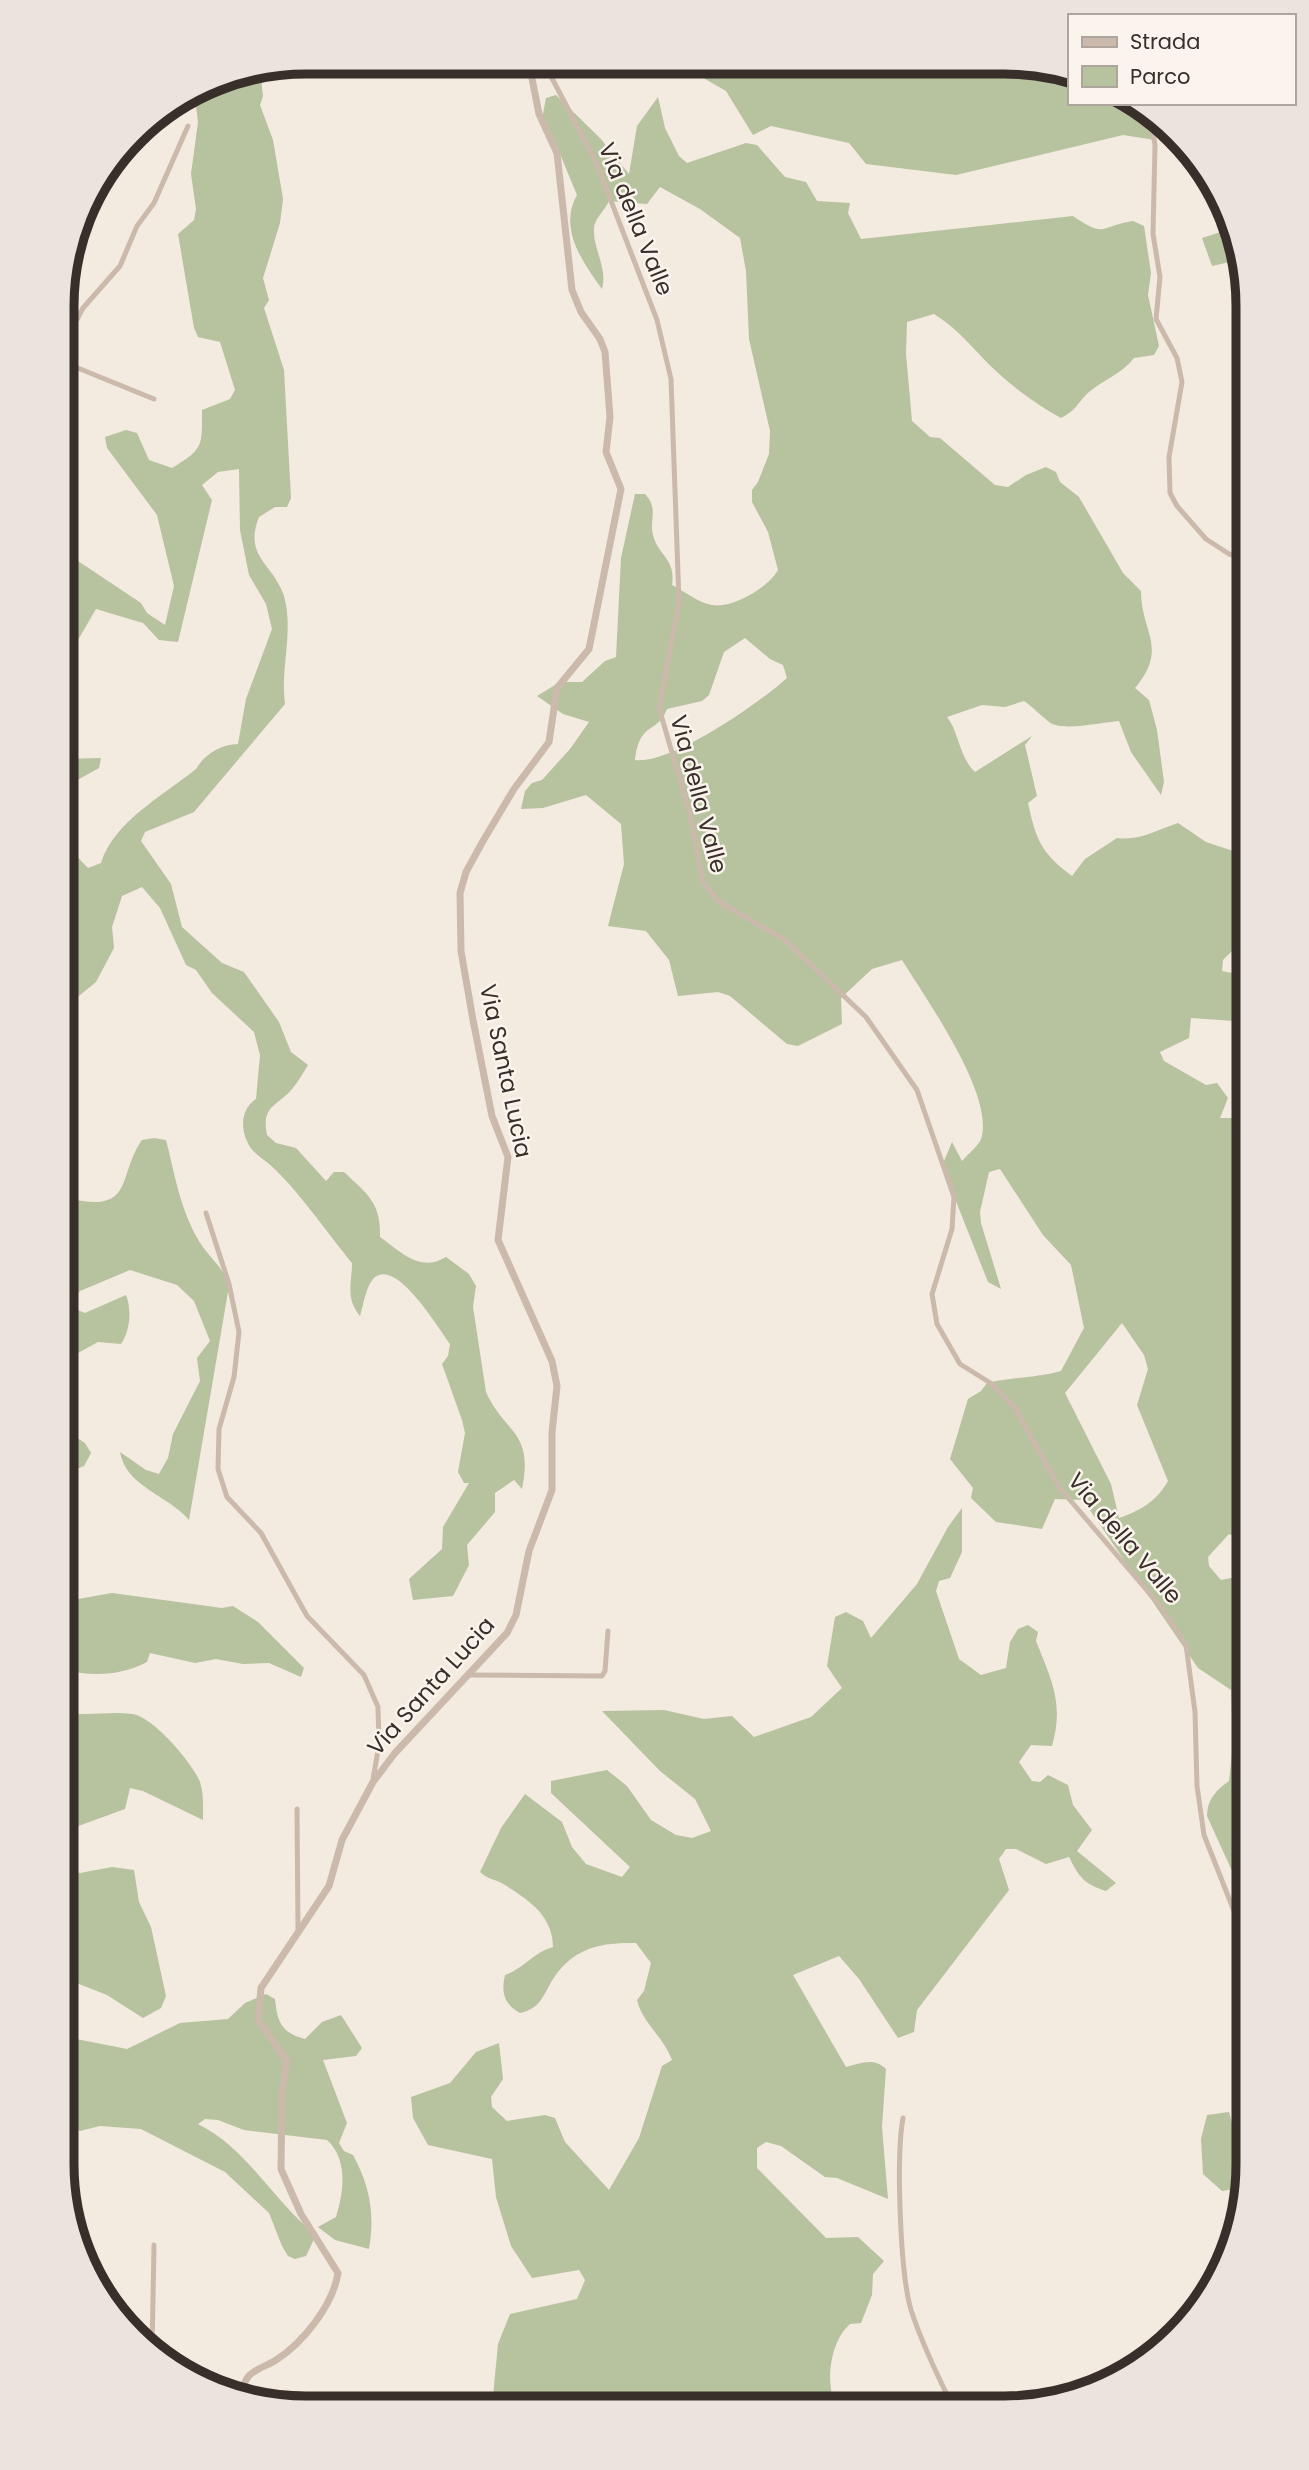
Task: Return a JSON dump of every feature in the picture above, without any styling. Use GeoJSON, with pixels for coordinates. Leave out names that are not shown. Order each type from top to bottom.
{"type":"FeatureCollection","features":[{"type":"Feature","properties":{"kind":"street","name":"Via Santa Lucia"},"geometry":{"type":"LineString","coordinates":[[244,2388],[249,2375],[289,2350],[324,2308],[338,2277],[337,2268],[309,2229],[282,2174],[279,2154],[283,2127],[282,2091],[287,2061],[265,2034],[256,2015],[261,1989],[329,1886],[344,1836],[373,1782],[395,1753],[500,1643],[516,1615],[529,1551],[552,1490],[552,1432],[557,1386],[552,1361],[498,1240],[508,1157],[492,1116],[472,1020],[461,951],[460,893],[466,872],[483,841],[514,789],[549,742],[558,688],[589,649],[621,489],[606,450],[610,417],[605,352],[600,339],[581,312],[572,290],[557,153],[539,114],[531,74]]}},
{"type":"Feature","properties":{"kind":"street","name":"Via della Valle"},"geometry":{"type":"LineString","coordinates":[[550,74],[596,162],[657,320],[671,379],[679,602],[659,708],[690,814],[703,882],[718,901],[785,940],[866,1017],[917,1090],[954,1197],[952,1229],[932,1294],[937,1324],[960,1364],[992,1384],[1015,1408],[1059,1487],[1161,1607],[1186,1645],[1194,1700],[1196,1786],[1204,1835],[1235,1914]]}},
{"type":"Feature","properties":{"kind":"street"},"geometry":{"type":"LineString","coordinates":[[74,325],[83,307],[120,266],[137,226],[154,204],[188,126]]}},
{"type":"Feature","properties":{"kind":"street"},"geometry":{"type":"LineString","coordinates":[[1153,129],[1156,145],[1153,234],[1160,277],[1156,319],[1177,358],[1182,382],[1169,457],[1169,490],[1175,504],[1206,539],[1236,556]]}},
{"type":"Feature","properties":{"kind":"street"},"geometry":{"type":"LineString","coordinates":[[74,366],[154,399]]}},
{"type":"Feature","properties":{"kind":"street"},"geometry":{"type":"LineString","coordinates":[[206,1213],[229,1284],[240,1343],[231,1391],[219,1429],[218,1469],[227,1497],[261,1533],[307,1616],[364,1675],[378,1707],[379,1745],[373,1782]]}},
{"type":"Feature","properties":{"kind":"street"},"geometry":{"type":"LineString","coordinates":[[467,1675],[601,1676],[606,1671],[608,1631]]}},
{"type":"Feature","properties":{"kind":"street"},"geometry":{"type":"LineString","coordinates":[[297,1809],[298,1930]]}},
{"type":"Feature","properties":{"kind":"street"},"geometry":{"type":"LineString","coordinates":[[903,2118],[901,2185],[908,2298],[948,2396]]}},
{"type":"Feature","properties":{"kind":"street"},"geometry":{"type":"LineString","coordinates":[[152,2337],[154,2245]]}},
{"type":"Feature","properties":{"kind":"green space"},"geometry":{"type":"Polygon","coordinates":[[[696,74],[1033,75],[1068,83],[1068,105],[1119,105],[1153,129],[1155,140],[1123,135],[956,175],[866,164],[849,143],[771,126],[753,135],[726,91],[696,74]]]}},
{"type":"Feature","properties":{"kind":"green space"},"geometry":{"type":"Polygon","coordinates":[[[261,78],[263,96],[260,105],[273,140],[283,199],[280,223],[263,278],[269,300],[264,308],[284,370],[291,498],[287,507],[275,507],[259,517],[255,542],[257,551],[279,585],[287,610],[285,704],[194,812],[145,832],[141,841],[171,884],[182,927],[222,963],[244,972],[279,1022],[291,1052],[308,1065],[292,1089],[268,1112],[267,1135],[276,1143],[296,1148],[326,1181],[334,1172],[344,1172],[371,1200],[378,1215],[380,1237],[396,1249],[419,1262],[428,1263],[446,1257],[469,1274],[476,1286],[473,1307],[486,1392],[521,1444],[525,1470],[522,1489],[514,1480],[495,1493],[495,1512],[467,1545],[469,1565],[453,1596],[413,1600],[409,1579],[442,1549],[443,1527],[469,1483],[464,1483],[458,1472],[465,1433],[442,1364],[448,1356],[450,1344],[416,1297],[393,1277],[382,1274],[373,1279],[360,1316],[351,1297],[352,1263],[290,1185],[249,1145],[243,1129],[244,1118],[248,1107],[256,1099],[260,1055],[254,1032],[212,993],[196,970],[186,965],[160,908],[142,887],[122,896],[112,927],[114,948],[96,982],[74,1000],[74,853],[88,868],[101,863],[117,834],[141,810],[196,769],[214,751],[238,744],[246,699],[272,629],[266,604],[249,575],[240,530],[239,469],[218,472],[202,485],[212,500],[178,642],[159,640],[143,623],[96,609],[78,640],[74,626],[74,569],[78,561],[141,603],[147,613],[165,625],[174,586],[157,515],[107,448],[105,437],[126,430],[137,433],[149,460],[172,468],[196,451],[201,439],[202,410],[230,399],[235,390],[220,342],[198,337],[194,328],[178,234],[194,220],[196,209],[191,174],[198,122],[195,102],[217,91],[261,78]]]}},
{"type":"Feature","properties":{"kind":"green space"},"geometry":{"type":"Polygon","coordinates":[[[556,95],[600,138],[629,174],[637,126],[658,97],[665,128],[679,156],[687,163],[746,143],[757,145],[785,177],[806,182],[817,201],[850,203],[848,213],[861,239],[1073,216],[1098,229],[1133,221],[1144,226],[1151,273],[1148,295],[1159,346],[1154,355],[1134,358],[1089,392],[1074,409],[1061,418],[1007,381],[958,332],[934,314],[907,322],[906,354],[912,421],[930,437],[940,438],[995,485],[1008,487],[1026,475],[1046,467],[1056,472],[1060,482],[1079,497],[1123,573],[1141,591],[1151,640],[1150,661],[1135,688],[1149,700],[1157,730],[1164,782],[1161,795],[1131,752],[1119,721],[1055,725],[1024,701],[1005,707],[982,705],[947,717],[970,766],[975,772],[1032,736],[1025,745],[1037,796],[1028,803],[1034,827],[1047,853],[1072,876],[1085,859],[1117,838],[1141,836],[1178,823],[1206,842],[1236,852],[1236,947],[1223,960],[1222,971],[1236,974],[1236,1020],[1191,1018],[1189,1038],[1160,1052],[1164,1061],[1206,1085],[1217,1083],[1228,1098],[1220,1118],[1234,1118],[1236,1123],[1235,1537],[1229,1534],[1208,1557],[1209,1566],[1221,1580],[1235,1577],[1235,1878],[1207,1816],[1213,1796],[1229,1781],[1233,1743],[1231,1690],[1198,1668],[1083,1500],[1055,1499],[1042,1529],[996,1522],[971,1498],[973,1488],[950,1459],[968,1399],[981,1391],[987,1383],[1061,1371],[1084,1328],[1071,1265],[1043,1235],[1000,1169],[989,1172],[980,1212],[1001,1289],[988,1282],[942,1166],[952,1142],[962,1161],[981,1139],[982,1117],[977,1095],[955,1046],[902,960],[872,969],[841,998],[842,1024],[798,1046],[787,1044],[730,996],[718,992],[678,996],[669,960],[646,931],[608,926],[624,864],[621,824],[586,795],[543,808],[521,809],[525,791],[532,783],[542,780],[570,749],[589,722],[563,714],[537,696],[560,682],[582,682],[605,661],[616,657],[621,558],[635,494],[645,494],[652,504],[653,535],[669,563],[673,576],[672,585],[697,599],[712,605],[729,604],[758,590],[778,570],[768,532],[752,502],[752,490],[769,454],[770,431],[749,339],[746,271],[740,238],[700,209],[660,187],[647,204],[609,201],[594,229],[602,266],[602,289],[575,245],[570,220],[577,195],[553,137],[542,119],[546,98],[556,95]],[[745,638],[724,652],[709,695],[702,701],[667,709],[663,717],[641,739],[635,760],[651,759],[692,743],[756,702],[787,678],[783,665],[770,659],[745,638]],[[1122,1323],[1065,1393],[1111,1484],[1119,1518],[1147,1504],[1159,1494],[1168,1481],[1137,1405],[1148,1369],[1144,1355],[1122,1323]]]}},
{"type":"Feature","properties":{"kind":"green space"},"geometry":{"type":"Polygon","coordinates":[[[1223,231],[1231,262],[1212,266],[1202,238],[1223,231]]]}},
{"type":"Feature","properties":{"kind":"green space"},"geometry":{"type":"Polygon","coordinates":[[[101,758],[99,768],[74,782],[74,759],[101,758]]]}},
{"type":"Feature","properties":{"kind":"green space"},"geometry":{"type":"Polygon","coordinates":[[[142,1140],[166,1140],[179,1192],[192,1229],[229,1286],[189,1520],[130,1474],[120,1452],[146,1470],[159,1474],[168,1458],[173,1434],[200,1381],[197,1358],[210,1341],[194,1301],[177,1285],[130,1270],[80,1291],[74,1299],[74,1199],[106,1201],[115,1196],[142,1140]]]}},
{"type":"Feature","properties":{"kind":"green space"},"geometry":{"type":"Polygon","coordinates":[[[126,1295],[129,1314],[124,1339],[121,1344],[98,1342],[78,1353],[74,1390],[74,1304],[75,1309],[85,1313],[126,1295]]]}},
{"type":"Feature","properties":{"kind":"green space"},"geometry":{"type":"Polygon","coordinates":[[[74,1436],[85,1443],[91,1453],[84,1466],[74,1470],[74,1436]]]}},
{"type":"Feature","properties":{"kind":"green space"},"geometry":{"type":"Polygon","coordinates":[[[962,1508],[962,1552],[950,1578],[939,1581],[936,1591],[959,1659],[981,1675],[1006,1668],[1010,1642],[1018,1629],[1028,1625],[1038,1632],[1036,1641],[1054,1693],[1057,1717],[1055,1731],[1052,1746],[1031,1745],[1019,1762],[1032,1781],[1040,1782],[1048,1775],[1068,1785],[1073,1805],[1092,1830],[1077,1851],[1116,1883],[1106,1891],[1092,1886],[1079,1875],[1069,1857],[1046,1864],[1016,1849],[1006,1849],[999,1859],[1009,1890],[917,2010],[914,2032],[898,2038],[859,1979],[839,1956],[793,1975],[846,2067],[872,2062],[886,2069],[882,2127],[888,2199],[837,2178],[825,2177],[781,2146],[766,2142],[757,2148],[757,2168],[826,2238],[858,2237],[884,2261],[873,2274],[872,2295],[861,2323],[850,2324],[835,2348],[831,2367],[832,2395],[834,2396],[493,2396],[498,2344],[510,2314],[577,2299],[585,2280],[579,2270],[532,2278],[511,2246],[496,2197],[492,2159],[428,2145],[413,2118],[411,2097],[450,2083],[476,2052],[499,2043],[503,2079],[491,2097],[492,2107],[507,2121],[545,2115],[555,2118],[565,2142],[609,2190],[639,2138],[662,2066],[672,2060],[637,2000],[644,1991],[651,1963],[636,1943],[597,1946],[576,1955],[558,1972],[539,2003],[531,2009],[520,2013],[507,2002],[503,1987],[505,1975],[553,1947],[549,1926],[538,1910],[502,1883],[480,1872],[501,1828],[525,1794],[562,1822],[572,1847],[586,1864],[622,1877],[630,1867],[551,1793],[551,1781],[607,1770],[627,1786],[651,1820],[676,1835],[692,1838],[711,1831],[695,1799],[660,1771],[602,1711],[664,1710],[704,1719],[732,1716],[754,1737],[811,1717],[842,1688],[827,1666],[835,1617],[846,1612],[863,1621],[871,1638],[917,1584],[948,1527],[962,1508]]]}},
{"type":"Feature","properties":{"kind":"green space"},"geometry":{"type":"Polygon","coordinates":[[[112,1593],[222,1608],[233,1606],[258,1622],[304,1668],[301,1677],[269,1663],[243,1664],[216,1659],[195,1663],[150,1653],[147,1662],[137,1667],[116,1672],[74,1671],[74,1596],[78,1599],[112,1593]]]}},
{"type":"Feature","properties":{"kind":"green space"},"geometry":{"type":"Polygon","coordinates":[[[74,1713],[115,1713],[141,1717],[161,1732],[181,1753],[200,1782],[203,1820],[143,1791],[130,1788],[125,1809],[74,1828],[74,1713]]]}},
{"type":"Feature","properties":{"kind":"green space"},"geometry":{"type":"Polygon","coordinates":[[[112,1867],[134,1870],[139,1902],[151,1927],[166,1996],[161,2008],[143,2018],[107,1995],[74,1982],[74,1872],[112,1867]]]}},
{"type":"Feature","properties":{"kind":"green space"},"geometry":{"type":"Polygon","coordinates":[[[266,1994],[275,1999],[277,2014],[285,2030],[305,2039],[322,2022],[341,2015],[362,2048],[356,2056],[323,2060],[347,2123],[339,2143],[344,2151],[353,2155],[364,2178],[370,2200],[369,2249],[335,2240],[318,2227],[336,2217],[341,2197],[341,2166],[334,2148],[327,2140],[244,2130],[218,2120],[205,2119],[198,2124],[216,2135],[246,2161],[286,2207],[316,2235],[306,2256],[295,2259],[288,2256],[282,2246],[269,2213],[225,2172],[141,2129],[100,2126],[80,2131],[74,2129],[74,2039],[127,2049],[180,2023],[228,2019],[245,2003],[266,1994]]]}},
{"type":"Feature","properties":{"kind":"green space"},"geometry":{"type":"Polygon","coordinates":[[[1229,2112],[1235,2131],[1234,2189],[1222,2191],[1203,2174],[1201,2139],[1207,2115],[1229,2112]]]}}]}
